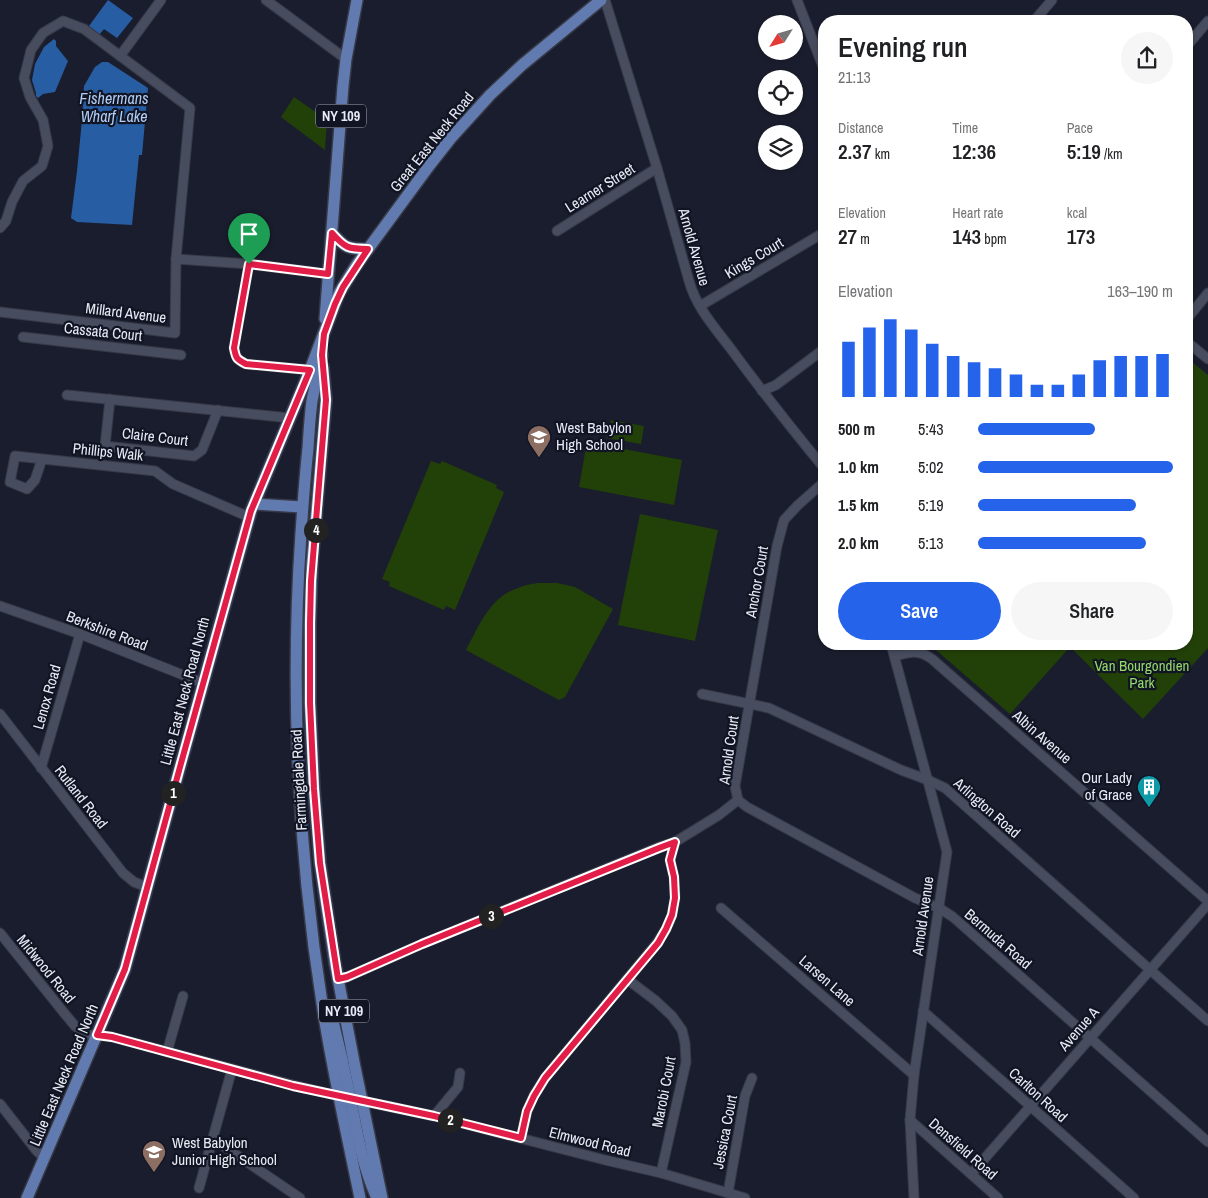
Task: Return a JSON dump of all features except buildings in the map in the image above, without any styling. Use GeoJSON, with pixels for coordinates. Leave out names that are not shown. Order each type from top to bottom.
{"type":"FeatureCollection","features":[{"type":"Feature","properties":{"kind":"main road","name":"NY 109"},"geometry":{"type":"LineString","coordinates":[[324,334],[343,86],[357,0]]}},
{"type":"Feature","properties":{"kind":"main road","name":"Great East Neck Road"},"geometry":{"type":"LineString","coordinates":[[324,334],[343,287],[368,249],[429,166],[470,117],[501,85],[531,58],[603,0]]}},
{"type":"Feature","properties":{"kind":"main road"},"geometry":{"type":"LineString","coordinates":[[332,233],[346,247],[368,249]]}},
{"type":"Feature","properties":{"kind":"main road","name":"Farmingdale Road"},"geometry":{"type":"LineString","coordinates":[[324,334],[322,355],[312,401],[302,507],[296,648],[297,725],[303,850],[319,982],[338,1096],[360,1198]]}},
{"type":"Feature","properties":{"kind":"main road","name":"Little East Neck Road North"},"geometry":{"type":"LineString","coordinates":[[27,1198],[125,969],[249,517],[324,334]]}},
{"type":"Feature","properties":{"kind":"main road","name":"Farmingdale Road"},"geometry":{"type":"LineString","coordinates":[[322,355],[326,400],[312,564],[310,623],[310,703],[318,837],[326,906],[356,1100],[382,1198]]}},
{"type":"Feature","properties":{"kind":"main road"},"geometry":{"type":"LineString","coordinates":[[254,504],[302,507]]}},
{"type":"Feature","properties":{"kind":"main road"},"geometry":{"type":"LineString","coordinates":[[319,982],[329,1004],[356,1100],[363,1159],[376,1198]]}},
{"type":"Feature","properties":{"kind":"street"},"geometry":{"type":"LineString","coordinates":[[120,56],[161,0]]}},
{"type":"Feature","properties":{"kind":"street"},"geometry":{"type":"LineString","coordinates":[[266,0],[346,59]]}},
{"type":"Feature","properties":{"kind":"street","name":"Arnold Avenue"},"geometry":{"type":"LineString","coordinates":[[603,0],[657,168],[690,286],[700,306],[762,391],[818,461]]}},
{"type":"Feature","properties":{"kind":"street"},"geometry":{"type":"LineString","coordinates":[[797,0],[818,54]]}},
{"type":"Feature","properties":{"kind":"street"},"geometry":{"type":"LineString","coordinates":[[1039,15],[1052,0]]}},
{"type":"Feature","properties":{"kind":"street","name":"Millard Avenue"},"geometry":{"type":"LineString","coordinates":[[0,228],[6,221],[12,202],[23,181],[42,166],[48,146],[43,120],[30,97],[24,78],[31,50],[43,33],[63,21],[84,29],[190,108],[176,259],[175,333],[0,312]]}},
{"type":"Feature","properties":{"kind":"street"},"geometry":{"type":"LineString","coordinates":[[1193,39],[1208,21]]}},
{"type":"Feature","properties":{"kind":"street","name":"Learner Street"},"geometry":{"type":"LineString","coordinates":[[557,231],[657,168]]}},
{"type":"Feature","properties":{"kind":"street","name":"Kings Court"},"geometry":{"type":"LineString","coordinates":[[700,306],[818,236]]}},
{"type":"Feature","properties":{"kind":"street"},"geometry":{"type":"LineString","coordinates":[[176,259],[249,264],[328,274]]}},
{"type":"Feature","properties":{"kind":"street"},"geometry":{"type":"LineString","coordinates":[[249,264],[234,348],[236,357],[239,361],[246,364],[310,370]]}},
{"type":"Feature","properties":{"kind":"street"},"geometry":{"type":"LineString","coordinates":[[1193,312],[1208,294]]}},
{"type":"Feature","properties":{"kind":"street","name":"Cassata Court"},"geometry":{"type":"LineString","coordinates":[[23,337],[181,355]]}},
{"type":"Feature","properties":{"kind":"street"},"geometry":{"type":"LineString","coordinates":[[1193,347],[1208,359]]}},
{"type":"Feature","properties":{"kind":"street"},"geometry":{"type":"LineString","coordinates":[[762,391],[776,385],[818,354]]}},
{"type":"Feature","properties":{"kind":"street"},"geometry":{"type":"LineString","coordinates":[[67,395],[290,418]]}},
{"type":"Feature","properties":{"kind":"street","name":"Claire Court"},"geometry":{"type":"LineString","coordinates":[[110,399],[105,446],[194,456],[202,450],[218,410]]}},
{"type":"Feature","properties":{"kind":"street","name":"Phillips Walk"},"geometry":{"type":"LineString","coordinates":[[42,459],[155,471],[173,484],[249,517]]}},
{"type":"Feature","properties":{"kind":"street","name":"Anchor Court"},"geometry":{"type":"LineString","coordinates":[[749,703],[777,546],[784,520],[818,487]]}},
{"type":"Feature","properties":{"kind":"street","name":"Berkshire Road"},"geometry":{"type":"LineString","coordinates":[[0,606],[80,634],[203,683]]}},
{"type":"Feature","properties":{"kind":"street","name":"Lenox Road"},"geometry":{"type":"LineString","coordinates":[[42,768],[80,634]]}},
{"type":"Feature","properties":{"kind":"street","name":"Arnold Avenue"},"geometry":{"type":"LineString","coordinates":[[893,650],[946,852],[914,1075],[910,1120],[914,1198]]}},
{"type":"Feature","properties":{"kind":"street","name":"Albin Avenue"},"geometry":{"type":"LineString","coordinates":[[895,656],[916,652],[932,659],[1208,903]]}},
{"type":"Feature","properties":{"kind":"street","name":"Arlington Road"},"geometry":{"type":"LineString","coordinates":[[702,694],[769,708],[901,770],[945,788],[1208,1021]]}},
{"type":"Feature","properties":{"kind":"street","name":"Arnold Court"},"geometry":{"type":"LineString","coordinates":[[738,800],[735,786],[749,703]]}},
{"type":"Feature","properties":{"kind":"street","name":"Rutland Road"},"geometry":{"type":"LineString","coordinates":[[0,714],[123,873],[134,882],[147,887]]}},
{"type":"Feature","properties":{"kind":"street"},"geometry":{"type":"LineString","coordinates":[[338,979],[347,977],[422,944],[675,842],[719,815],[738,800]]}},
{"type":"Feature","properties":{"kind":"street","name":"Bermuda Road"},"geometry":{"type":"LineString","coordinates":[[738,800],[747,807],[953,917],[1208,1142]]}},
{"type":"Feature","properties":{"kind":"street"},"geometry":{"type":"LineString","coordinates":[[521,1138],[527,1111],[545,1078],[658,943],[666,929],[672,915],[675,898],[674,877],[670,860],[675,842]]}},
{"type":"Feature","properties":{"kind":"street","name":"Avenue A"},"geometry":{"type":"LineString","coordinates":[[971,1174],[1208,903]]}},
{"type":"Feature","properties":{"kind":"street","name":"Larsen Lane"},"geometry":{"type":"LineString","coordinates":[[721,908],[914,1075]]}},
{"type":"Feature","properties":{"kind":"street","name":"Midwood Road"},"geometry":{"type":"LineString","coordinates":[[1,935],[75,1026],[88,1034],[112,1037],[232,1069]]}},
{"type":"Feature","properties":{"kind":"street","name":"Marobi Court"},"geometry":{"type":"LineString","coordinates":[[626,979],[656,1001],[672,1016],[682,1030],[685,1043],[686,1062],[661,1173]]}},
{"type":"Feature","properties":{"kind":"street"},"geometry":{"type":"LineString","coordinates":[[167,1052],[183,996]]}},
{"type":"Feature","properties":{"kind":"street","name":"Carlton Road"},"geometry":{"type":"LineString","coordinates":[[923,1011],[1134,1198]]}},
{"type":"Feature","properties":{"kind":"street"},"geometry":{"type":"LineString","coordinates":[[200,1188],[232,1069]]}},
{"type":"Feature","properties":{"kind":"street","name":"Elmwood Road"},"geometry":{"type":"LineString","coordinates":[[232,1069],[293,1086],[434,1116],[661,1173],[746,1198]]}},
{"type":"Feature","properties":{"kind":"street"},"geometry":{"type":"LineString","coordinates":[[434,1116],[458,1087],[460,1073]]}},
{"type":"Feature","properties":{"kind":"street","name":"Jessica Court"},"geometry":{"type":"LineString","coordinates":[[728,1193],[745,1096],[752,1078]]}},
{"type":"Feature","properties":{"kind":"street"},"geometry":{"type":"LineString","coordinates":[[0,1104],[44,1158]]}},
{"type":"Feature","properties":{"kind":"street","name":"Densfield Road"},"geometry":{"type":"LineString","coordinates":[[910,1120],[998,1198]]}},
{"type":"Feature","properties":{"kind":"street"},"geometry":{"type":"LineString","coordinates":[[213,1139],[300,1198]]}},
{"type":"Feature","properties":{"kind":"green space"},"geometry":{"type":"Polygon","coordinates":[[[294,97],[327,120],[325,150],[281,117],[294,97]]]}},
{"type":"Feature","properties":{"kind":"green space","name":"Van Bourgondien Park"},"geometry":{"type":"Polygon","coordinates":[[[1193,363],[1208,375],[1208,648],[1143,719],[1073,650],[1193,650],[1193,363]]]}},
{"type":"Feature","properties":{"kind":"green space"},"geometry":{"type":"Polygon","coordinates":[[[611,420],[644,426],[641,444],[607,438],[611,420]]]}},
{"type":"Feature","properties":{"kind":"green space"},"geometry":{"type":"Polygon","coordinates":[[[587,442],[682,460],[674,505],[579,487],[587,442]]]}},
{"type":"Feature","properties":{"kind":"green space"},"geometry":{"type":"Polygon","coordinates":[[[431,461],[440,464],[442,461],[497,485],[496,488],[504,492],[455,610],[446,606],[444,610],[389,586],[390,582],[382,579],[431,461]]]}},
{"type":"Feature","properties":{"kind":"green space"},"geometry":{"type":"Polygon","coordinates":[[[640,514],[718,530],[695,641],[618,625],[640,514]]]}},
{"type":"Feature","properties":{"kind":"green space"},"geometry":{"type":"Polygon","coordinates":[[[538,583],[557,583],[575,587],[613,609],[565,697],[559,700],[466,650],[486,613],[500,598],[508,592],[538,583]]]}},
{"type":"Feature","properties":{"kind":"green space","name":"Van Bourgondien Park"},"geometry":{"type":"Polygon","coordinates":[[[936,650],[1067,650],[1010,714],[936,650]]]}},
{"type":"Feature","properties":{"kind":"water"},"geometry":{"type":"Polygon","coordinates":[[[108,0],[133,18],[117,38],[104,29],[99,35],[89,26],[108,0]]]}},
{"type":"Feature","properties":{"kind":"water"},"geometry":{"type":"Polygon","coordinates":[[[54,39],[56,46],[68,61],[55,92],[43,94],[38,98],[32,80],[35,64],[44,47],[54,39]]]}},
{"type":"Feature","properties":{"kind":"water","name":"Fishermans Wharf Lake"},"geometry":{"type":"Polygon","coordinates":[[[102,62],[108,62],[148,88],[142,155],[139,155],[132,225],[77,222],[71,218],[84,86],[95,67],[102,62]]]}},
{"type":"Feature","properties":{"kind":"place","name":"West Babylon High School"},"geometry":{"type":"Point","coordinates":[539,458]}},
{"type":"Feature","properties":{"kind":"place","name":"Our Lady of Grace"},"geometry":{"type":"Point","coordinates":[1149,808]}},
{"type":"Feature","properties":{"kind":"place","name":"West Babylon Junior High School"},"geometry":{"type":"Point","coordinates":[154,1173]}},
{"type":"Feature","properties":{"kind":"route"},"geometry":{"type":"LineString","coordinates":[[332,233],[346,247],[368,249],[343,287],[324,334],[322,355],[326,400],[311,581],[310,703],[314,789],[320,863],[338,979],[347,977],[422,944],[675,842],[670,860],[674,877],[675,898],[672,915],[666,929],[658,943],[545,1078],[527,1111],[521,1138],[434,1116],[293,1086],[112,1037],[97,1035],[125,969],[251,511],[310,370],[246,364],[239,361],[236,357],[234,348],[249,264],[328,274],[332,233]]}}]}
